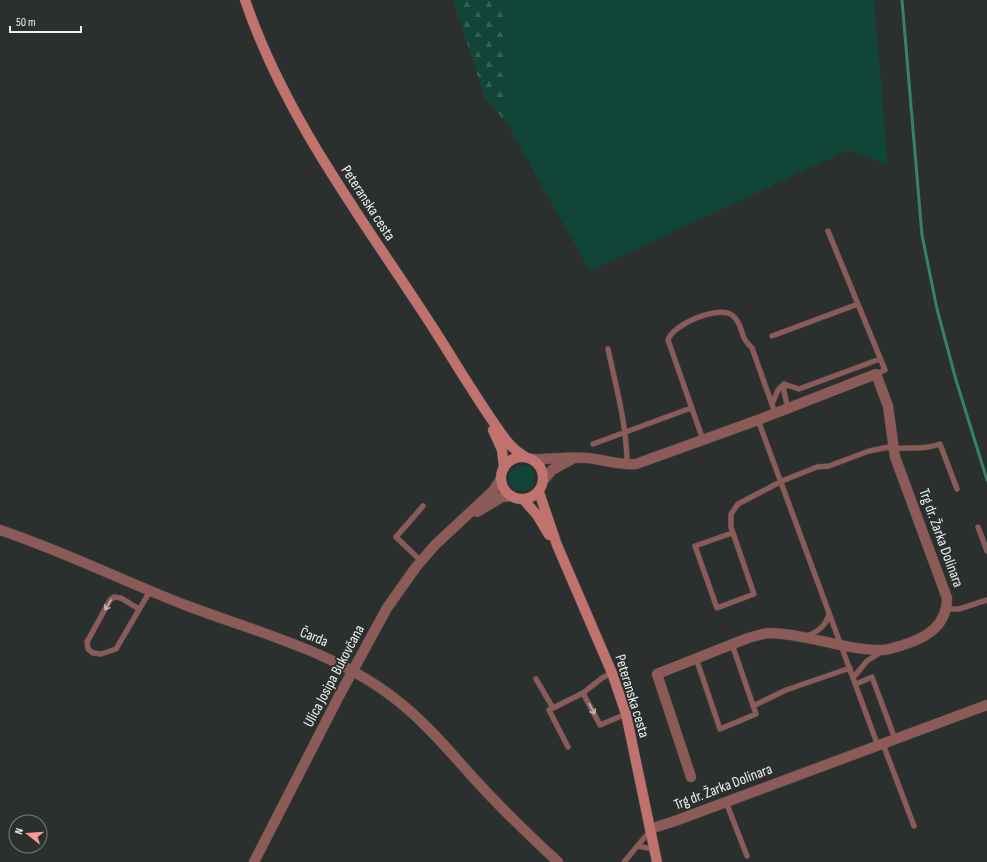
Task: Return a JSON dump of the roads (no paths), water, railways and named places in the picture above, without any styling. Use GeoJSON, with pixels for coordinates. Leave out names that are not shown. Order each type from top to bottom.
{"type":"FeatureCollection","features":[{"type":"Feature","properties":{"kind":"main road","name":"Peteranska cesta"},"geometry":{"type":"LineString","coordinates":[[245,0],[270,63],[305,132],[485,412],[511,447],[528,458]]}},
{"type":"Feature","properties":{"kind":"main road","name":"Peteranska cesta"},"geometry":{"type":"LineString","coordinates":[[485,412],[500,446],[504,458],[504,468]]}},
{"type":"Feature","properties":{"kind":"main road"},"geometry":{"type":"LineString","coordinates":[[528,458],[541,468],[543,481],[539,492],[530,498],[523,499],[511,496],[502,485],[501,478],[504,468],[512,459],[528,458]]}},
{"type":"Feature","properties":{"kind":"main road","name":"Peteranska cesta"},"geometry":{"type":"LineString","coordinates":[[539,492],[557,545],[612,673],[626,714],[657,862]]}},
{"type":"Feature","properties":{"kind":"main road","name":"Peteranska cesta"},"geometry":{"type":"LineString","coordinates":[[523,499],[535,512],[557,545]]}},
{"type":"Feature","properties":{"kind":"street"},"geometry":{"type":"LineString","coordinates":[[528,458],[576,457],[627,465],[650,460],[758,420],[773,409],[788,408],[876,374]]}},
{"type":"Feature","properties":{"kind":"street","name":"Trg dr. Žarka Dolinara"},"geometry":{"type":"LineString","coordinates":[[691,777],[656,674],[732,644],[766,633],[884,650],[926,636],[939,625],[946,609],[947,598],[900,471],[894,448],[888,406],[876,374]]}},
{"type":"Feature","properties":{"kind":"street"},"geometry":{"type":"LineString","coordinates":[[543,481],[552,470],[576,457]]}},
{"type":"Feature","properties":{"kind":"street","name":"Ulica Josipa Bukovčana"},"geometry":{"type":"LineString","coordinates":[[254,862],[387,608],[435,544],[494,490],[501,478]]}},
{"type":"Feature","properties":{"kind":"street","name":"Ulica Josipa Bukovčana"},"geometry":{"type":"LineString","coordinates":[[462,519],[496,500],[511,496]]}},
{"type":"Feature","properties":{"kind":"street","name":"Čarda"},"geometry":{"type":"LineString","coordinates":[[0,530],[49,547],[150,591],[293,644],[335,662],[376,685],[404,705],[508,815],[558,862]]}},
{"type":"Feature","properties":{"kind":"street","name":"Trg dr. Žarka Dolinara"},"geometry":{"type":"LineString","coordinates":[[650,830],[987,705]]}},
{"type":"Feature","properties":{"kind":"lane"},"geometry":{"type":"LineString","coordinates":[[828,231],[885,370],[876,374]]}},
{"type":"Feature","properties":{"kind":"lane"},"geometry":{"type":"LineString","coordinates":[[772,336],[858,304]]}},
{"type":"Feature","properties":{"kind":"lane"},"geometry":{"type":"LineString","coordinates":[[703,440],[668,345],[669,336],[679,327],[703,316],[720,312],[733,316],[739,324],[745,340],[752,348],[773,409]]}},
{"type":"Feature","properties":{"kind":"lane"},"geometry":{"type":"LineString","coordinates":[[608,349],[625,432],[627,465]]}},
{"type":"Feature","properties":{"kind":"lane"},"geometry":{"type":"LineString","coordinates":[[784,384],[799,389],[880,359]]}},
{"type":"Feature","properties":{"kind":"lane"},"geometry":{"type":"LineString","coordinates":[[784,384],[784,392],[788,408]]}},
{"type":"Feature","properties":{"kind":"lane"},"geometry":{"type":"LineString","coordinates":[[773,409],[778,390],[784,384]]}},
{"type":"Feature","properties":{"kind":"lane"},"geometry":{"type":"LineString","coordinates":[[593,444],[691,408]]}},
{"type":"Feature","properties":{"kind":"lane"},"geometry":{"type":"LineString","coordinates":[[758,420],[782,480],[854,681],[914,826]]}},
{"type":"Feature","properties":{"kind":"lane"},"geometry":{"type":"LineString","coordinates":[[732,533],[695,546],[717,608],[754,594],[732,533],[730,520],[731,514],[738,504],[782,480],[817,467],[829,466],[869,451],[905,447],[917,450],[940,444],[957,489]]}},
{"type":"Feature","properties":{"kind":"lane"},"geometry":{"type":"LineString","coordinates":[[421,561],[396,537],[423,506]]}},
{"type":"Feature","properties":{"kind":"lane"},"geometry":{"type":"LineString","coordinates":[[978,527],[987,551]]}},
{"type":"Feature","properties":{"kind":"lane"},"geometry":{"type":"LineString","coordinates":[[140,609],[121,598],[114,597],[110,600],[86,644],[89,651],[106,653],[116,648],[140,609],[150,591]]}},
{"type":"Feature","properties":{"kind":"lane"},"geometry":{"type":"LineString","coordinates":[[946,609],[959,610],[987,600]]}},
{"type":"Feature","properties":{"kind":"lane"},"geometry":{"type":"LineString","coordinates":[[802,638],[819,631],[828,620],[829,612]]}},
{"type":"Feature","properties":{"kind":"lane"},"geometry":{"type":"LineString","coordinates":[[696,658],[720,729],[756,714],[732,644]]}},
{"type":"Feature","properties":{"kind":"lane"},"geometry":{"type":"LineString","coordinates":[[854,681],[867,661],[884,650]]}},
{"type":"Feature","properties":{"kind":"lane"},"geometry":{"type":"LineString","coordinates":[[753,706],[786,690],[850,668]]}},
{"type":"Feature","properties":{"kind":"lane"},"geometry":{"type":"LineString","coordinates":[[568,747],[549,710],[583,693],[602,678],[612,673]]}},
{"type":"Feature","properties":{"kind":"lane"},"geometry":{"type":"LineString","coordinates":[[854,681],[872,677],[895,739]]}},
{"type":"Feature","properties":{"kind":"lane"},"geometry":{"type":"LineString","coordinates":[[536,679],[553,708]]}},
{"type":"Feature","properties":{"kind":"lane"},"geometry":{"type":"LineString","coordinates":[[583,693],[600,725],[626,714]]}},
{"type":"Feature","properties":{"kind":"lane"},"geometry":{"type":"LineString","coordinates":[[726,802],[747,856]]}},
{"type":"Feature","properties":{"kind":"lane"},"geometry":{"type":"LineString","coordinates":[[624,862],[650,830]]}},
{"type":"Feature","properties":{"kind":"lane"},"geometry":{"type":"LineString","coordinates":[[637,846],[654,849]]}},
{"type":"Feature","properties":{"kind":"waterway"},"geometry":{"type":"LineString","coordinates":[[902,0],[922,235],[937,309],[956,380],[987,480]]}}]}
